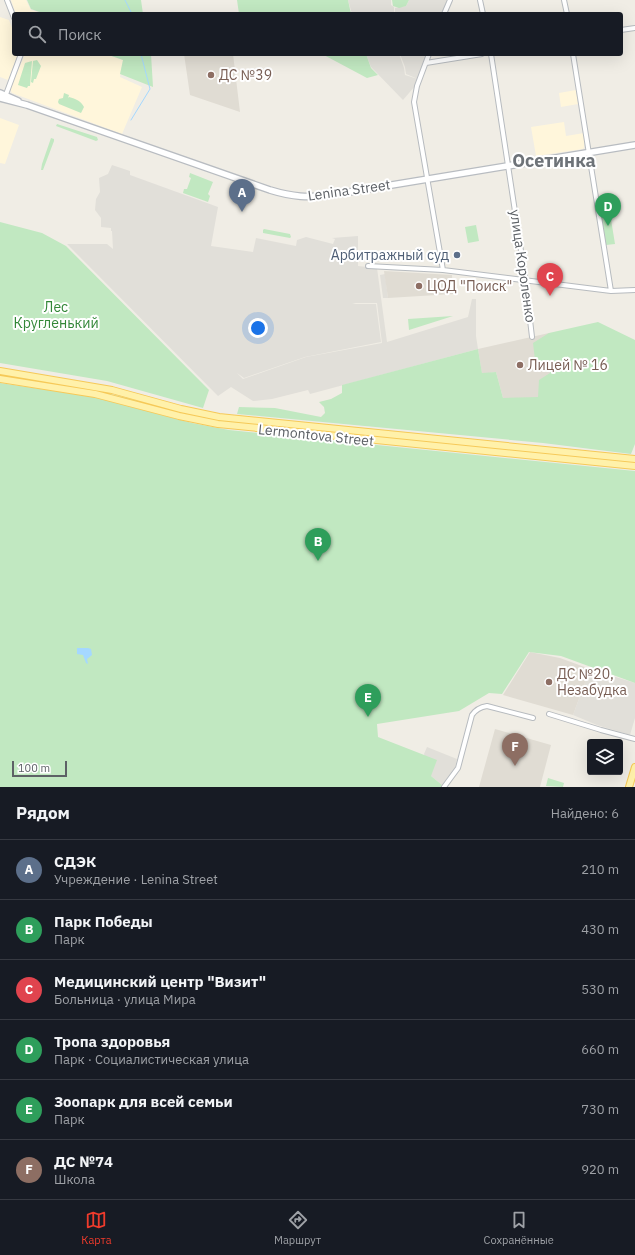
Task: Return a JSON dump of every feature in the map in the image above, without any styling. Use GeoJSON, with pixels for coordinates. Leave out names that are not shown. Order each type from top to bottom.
{"type":"FeatureCollection","features":[{"type":"Feature","properties":{"kind":"main road","name":"Lenina Street"},"geometry":{"type":"LineString","coordinates":[[0,92],[3,98],[27,105],[263,188],[292,196],[320,196],[635,145]]}},
{"type":"Feature","properties":{"kind":"main road","name":"Lermontova Street"},"geometry":{"type":"LineString","coordinates":[[0,371],[96,387],[181,409],[219,417],[635,459]]}},
{"type":"Feature","properties":{"kind":"main road","name":"Lermontova Street"},"geometry":{"type":"LineString","coordinates":[[0,379],[94,394],[179,416],[218,424],[635,466]]}},
{"type":"Feature","properties":{"kind":"main road"},"geometry":{"type":"LineString","coordinates":[[94,394],[96,387]]}},
{"type":"Feature","properties":{"kind":"main road"},"geometry":{"type":"LineString","coordinates":[[418,436],[418,445]]}},
{"type":"Feature","properties":{"kind":"main road"},"geometry":{"type":"LineString","coordinates":[[629,787],[635,767]]}},
{"type":"Feature","properties":{"kind":"street"},"geometry":{"type":"LineString","coordinates":[[7,0],[12,13]]}},
{"type":"Feature","properties":{"kind":"street"},"geometry":{"type":"LineString","coordinates":[[445,12],[450,0]]}},
{"type":"Feature","properties":{"kind":"street"},"geometry":{"type":"LineString","coordinates":[[480,0],[483,12]]}},
{"type":"Feature","properties":{"kind":"street"},"geometry":{"type":"LineString","coordinates":[[564,0],[567,12]]}},
{"type":"Feature","properties":{"kind":"street"},"geometry":{"type":"LineString","coordinates":[[623,30],[635,28]]}},
{"type":"Feature","properties":{"kind":"street"},"geometry":{"type":"LineString","coordinates":[[3,98],[20,56]]}},
{"type":"Feature","properties":{"kind":"street"},"geometry":{"type":"LineString","coordinates":[[428,56],[417,86],[414,102],[442,270]]}},
{"type":"Feature","properties":{"kind":"street"},"geometry":{"type":"LineString","coordinates":[[426,63],[470,56]]}},
{"type":"Feature","properties":{"kind":"street","name":"улица Короленко"},"geometry":{"type":"LineString","coordinates":[[491,56],[525,280],[532,337]]}},
{"type":"Feature","properties":{"kind":"street"},"geometry":{"type":"LineString","coordinates":[[573,56],[611,291]]}},
{"type":"Feature","properties":{"kind":"street"},"geometry":{"type":"LineString","coordinates":[[368,266],[442,270],[611,291],[635,290]]}},
{"type":"Feature","properties":{"kind":"street"},"geometry":{"type":"LineString","coordinates":[[444,787],[458,768],[472,715],[475,711],[487,706],[533,718]]}},
{"type":"Feature","properties":{"kind":"street"},"geometry":{"type":"LineString","coordinates":[[550,714],[635,739]]}},
{"type":"Feature","properties":{"kind":"shaded area"},"geometry":{"type":"Polygon","coordinates":[[[11,0],[26,0],[31,10],[38,12],[15,12],[11,0]]]}},
{"type":"Feature","properties":{"kind":"shaded area"},"geometry":{"type":"Polygon","coordinates":[[[348,0],[391,0],[391,5],[394,7],[394,12],[351,12],[348,0]]]}},
{"type":"Feature","properties":{"kind":"shaded area"},"geometry":{"type":"Polygon","coordinates":[[[409,0],[447,0],[443,12],[395,12],[395,8],[406,6],[409,0]]]}},
{"type":"Feature","properties":{"kind":"shaded area"},"geometry":{"type":"Polygon","coordinates":[[[0,17],[9,20],[12,28],[12,56],[17,56],[8,80],[0,77],[0,17]]]}},
{"type":"Feature","properties":{"kind":"shaded area"},"geometry":{"type":"Polygon","coordinates":[[[24,56],[111,56],[123,60],[120,77],[142,87],[122,134],[12,93],[10,89],[24,56]]]}},
{"type":"Feature","properties":{"kind":"shaded area","name":"ДС №39"},"geometry":{"type":"Polygon","coordinates":[[[184,56],[233,56],[240,112],[190,95],[184,56]]]}},
{"type":"Feature","properties":{"kind":"shaded area"},"geometry":{"type":"Polygon","coordinates":[[[367,56],[400,56],[405,75],[418,79],[415,86],[403,100],[371,67],[367,56]]]}},
{"type":"Feature","properties":{"kind":"shaded area"},"geometry":{"type":"Polygon","coordinates":[[[401,56],[427,56],[418,79],[406,74],[401,56]]]}},
{"type":"Feature","properties":{"kind":"shaded area"},"geometry":{"type":"Polygon","coordinates":[[[576,90],[578,104],[561,107],[559,93],[576,90]]]}},
{"type":"Feature","properties":{"kind":"shaded area"},"geometry":{"type":"Polygon","coordinates":[[[0,118],[19,125],[5,164],[0,163],[0,118]]]}},
{"type":"Feature","properties":{"kind":"shaded area"},"geometry":{"type":"Polygon","coordinates":[[[564,122],[566,136],[584,133],[583,149],[536,156],[531,127],[564,122]]]}},
{"type":"Feature","properties":{"kind":"shaded area"},"geometry":{"type":"Polygon","coordinates":[[[112,165],[130,171],[130,175],[218,207],[211,246],[253,252],[256,238],[296,246],[297,240],[306,237],[333,244],[335,239],[332,238],[358,236],[358,266],[377,268],[387,342],[468,317],[472,299],[476,299],[476,336],[478,349],[310,394],[308,390],[272,399],[253,401],[231,387],[218,396],[67,244],[107,244],[113,249],[111,228],[101,227],[101,218],[95,210],[96,199],[100,192],[99,178],[108,174],[112,165]],[[377,303],[352,304],[376,304],[381,342],[305,357],[244,378],[237,373],[243,379],[306,357],[382,343],[377,303]]]}},
{"type":"Feature","properties":{"kind":"shaded area","name":"ЦОД \"Поиск\""},"geometry":{"type":"Polygon","coordinates":[[[384,271],[452,275],[453,294],[388,298],[384,271]]]}},
{"type":"Feature","properties":{"kind":"shaded area"},"geometry":{"type":"Polygon","coordinates":[[[385,274],[388,298],[383,298],[380,275],[385,274]]]}},
{"type":"Feature","properties":{"kind":"shaded area","name":"Лицей № 16"},"geometry":{"type":"Polygon","coordinates":[[[549,333],[560,359],[558,400],[503,398],[496,372],[482,374],[478,349],[549,333]]]}},
{"type":"Feature","properties":{"kind":"shaded area","name":"ДС №20, Незабудка"},"geometry":{"type":"Polygon","coordinates":[[[530,652],[560,658],[590,669],[573,715],[503,695],[530,652]]]}},
{"type":"Feature","properties":{"kind":"shaded area"},"geometry":{"type":"Polygon","coordinates":[[[590,669],[635,683],[635,718],[630,735],[597,725],[573,715],[590,669]]]}},
{"type":"Feature","properties":{"kind":"shaded area"},"geometry":{"type":"Polygon","coordinates":[[[495,729],[551,745],[540,787],[479,787],[495,729]]]}},
{"type":"Feature","properties":{"kind":"shaded area"},"geometry":{"type":"Polygon","coordinates":[[[427,747],[457,759],[455,768],[442,785],[431,776],[424,754],[427,747]]]}},
{"type":"Feature","properties":{"kind":"green space"},"geometry":{"type":"Polygon","coordinates":[[[27,0],[141,0],[143,12],[39,12],[31,9],[27,0]]]}},
{"type":"Feature","properties":{"kind":"green space"},"geometry":{"type":"Polygon","coordinates":[[[237,0],[348,0],[351,12],[239,12],[237,0]]]}},
{"type":"Feature","properties":{"kind":"green space"},"geometry":{"type":"Polygon","coordinates":[[[392,0],[409,0],[406,6],[399,8],[393,6],[392,0]]]}},
{"type":"Feature","properties":{"kind":"green space"},"geometry":{"type":"Polygon","coordinates":[[[112,56],[151,56],[153,87],[120,74],[123,60],[112,56]]]}},
{"type":"Feature","properties":{"kind":"green space"},"geometry":{"type":"Polygon","coordinates":[[[326,56],[367,56],[371,68],[378,75],[367,78],[326,56]]]}},
{"type":"Feature","properties":{"kind":"green space"},"geometry":{"type":"Polygon","coordinates":[[[37,60],[41,66],[33,83],[31,82],[33,61],[37,60]]]}},
{"type":"Feature","properties":{"kind":"green space"},"geometry":{"type":"Polygon","coordinates":[[[32,61],[30,86],[27,88],[18,85],[25,63],[32,61]]]}},
{"type":"Feature","properties":{"kind":"green space"},"geometry":{"type":"Polygon","coordinates":[[[64,93],[69,95],[68,98],[78,100],[81,103],[84,107],[81,113],[59,104],[59,99],[63,98],[64,93]]]}},
{"type":"Feature","properties":{"kind":"green space"},"geometry":{"type":"Polygon","coordinates":[[[57,124],[97,137],[98,140],[96,141],[56,126],[57,124]]]}},
{"type":"Feature","properties":{"kind":"green space"},"geometry":{"type":"Polygon","coordinates":[[[51,138],[54,139],[54,141],[43,170],[41,170],[42,164],[51,138]]]}},
{"type":"Feature","properties":{"kind":"green space"},"geometry":{"type":"Polygon","coordinates":[[[190,173],[213,182],[208,194],[210,196],[208,202],[183,193],[184,189],[187,189],[191,178],[189,177],[190,173]]]}},
{"type":"Feature","properties":{"kind":"green space"},"geometry":{"type":"Polygon","coordinates":[[[609,207],[615,244],[606,245],[600,208],[609,207]]]}},
{"type":"Feature","properties":{"kind":"green space","name":"Лес Кругленький"},"geometry":{"type":"Polygon","coordinates":[[[0,222],[42,233],[66,246],[209,390],[203,408],[107,381],[0,363],[0,222]]]}},
{"type":"Feature","properties":{"kind":"green space"},"geometry":{"type":"Polygon","coordinates":[[[476,225],[479,241],[468,243],[465,227],[476,225]]]}},
{"type":"Feature","properties":{"kind":"green space"},"geometry":{"type":"Polygon","coordinates":[[[264,229],[290,234],[291,237],[263,233],[264,229]]]}},
{"type":"Feature","properties":{"kind":"green space"},"geometry":{"type":"Polygon","coordinates":[[[453,316],[409,330],[408,319],[453,316]]]}},
{"type":"Feature","properties":{"kind":"green space"},"geometry":{"type":"Polygon","coordinates":[[[598,322],[635,340],[635,444],[631,454],[543,443],[237,414],[239,407],[275,408],[321,417],[325,413],[324,407],[319,402],[331,399],[342,393],[342,385],[478,349],[482,373],[496,372],[503,398],[538,397],[539,380],[550,373],[550,366],[535,360],[533,343],[549,333],[598,322]]]}},
{"type":"Feature","properties":{"kind":"green space"},"geometry":{"type":"Polygon","coordinates":[[[0,374],[92,389],[93,391],[0,377],[0,374]]]}},
{"type":"Feature","properties":{"kind":"green space"},"geometry":{"type":"Polygon","coordinates":[[[0,383],[95,397],[192,423],[229,430],[635,471],[635,683],[561,656],[529,652],[502,694],[489,693],[459,711],[377,724],[378,737],[437,760],[431,776],[442,785],[441,787],[0,787],[0,383]]]}},
{"type":"Feature","properties":{"kind":"green space"},"geometry":{"type":"Polygon","coordinates":[[[98,391],[213,420],[199,418],[97,392],[98,391]]]}},
{"type":"Feature","properties":{"kind":"green space"},"geometry":{"type":"Polygon","coordinates":[[[219,421],[415,440],[416,441],[219,421]]]}},
{"type":"Feature","properties":{"kind":"green space"},"geometry":{"type":"Polygon","coordinates":[[[419,441],[635,462],[635,464],[419,441]]]}},
{"type":"Feature","properties":{"kind":"green space"},"geometry":{"type":"Polygon","coordinates":[[[548,778],[564,783],[563,787],[546,786],[548,778]]]}},
{"type":"Feature","properties":{"kind":"water"},"geometry":{"type":"Polygon","coordinates":[[[77,648],[91,649],[92,655],[87,659],[88,664],[86,663],[83,655],[77,654],[77,648]]]}},
{"type":"Feature","properties":{"kind":"waterway"},"geometry":{"type":"LineString","coordinates":[[125,0],[131,12]]}},
{"type":"Feature","properties":{"kind":"waterway"},"geometry":{"type":"LineString","coordinates":[[131,120],[150,89],[142,56]]}},
{"type":"Feature","properties":{"kind":"place","name":"ДС №39"},"geometry":{"type":"Point","coordinates":[211,75]}},
{"type":"Feature","properties":{"kind":"place","name":"СДЭК"},"geometry":{"type":"Point","coordinates":[242,212]}},
{"type":"Feature","properties":{"kind":"place","name":"Тропа здоровья"},"geometry":{"type":"Point","coordinates":[608,226]}},
{"type":"Feature","properties":{"kind":"place","name":"Арбитражный суд"},"geometry":{"type":"Point","coordinates":[457,255]}},
{"type":"Feature","properties":{"kind":"place","name":"ЦОД \"Поиск\""},"geometry":{"type":"Point","coordinates":[419,286]}},
{"type":"Feature","properties":{"kind":"place","name":"Медицинский центр \"Визит\""},"geometry":{"type":"Point","coordinates":[550,296]}},
{"type":"Feature","properties":{"kind":"place","name":"Лицей № 16"},"geometry":{"type":"Point","coordinates":[520,365]}},
{"type":"Feature","properties":{"kind":"place","name":"Парк Победы"},"geometry":{"type":"Point","coordinates":[318,561]}},
{"type":"Feature","properties":{"kind":"place","name":"ДС №20, Незабудка"},"geometry":{"type":"Point","coordinates":[549,682]}},
{"type":"Feature","properties":{"kind":"place","name":"Зоопарк для всей семьи"},"geometry":{"type":"Point","coordinates":[368,717]}},
{"type":"Feature","properties":{"kind":"place","name":"ДС №74"},"geometry":{"type":"Point","coordinates":[515,766]}},
{"type":"Feature","properties":{"kind":"district","name":"Осетинка"},"geometry":{"type":"Point","coordinates":[554,161]}}]}
